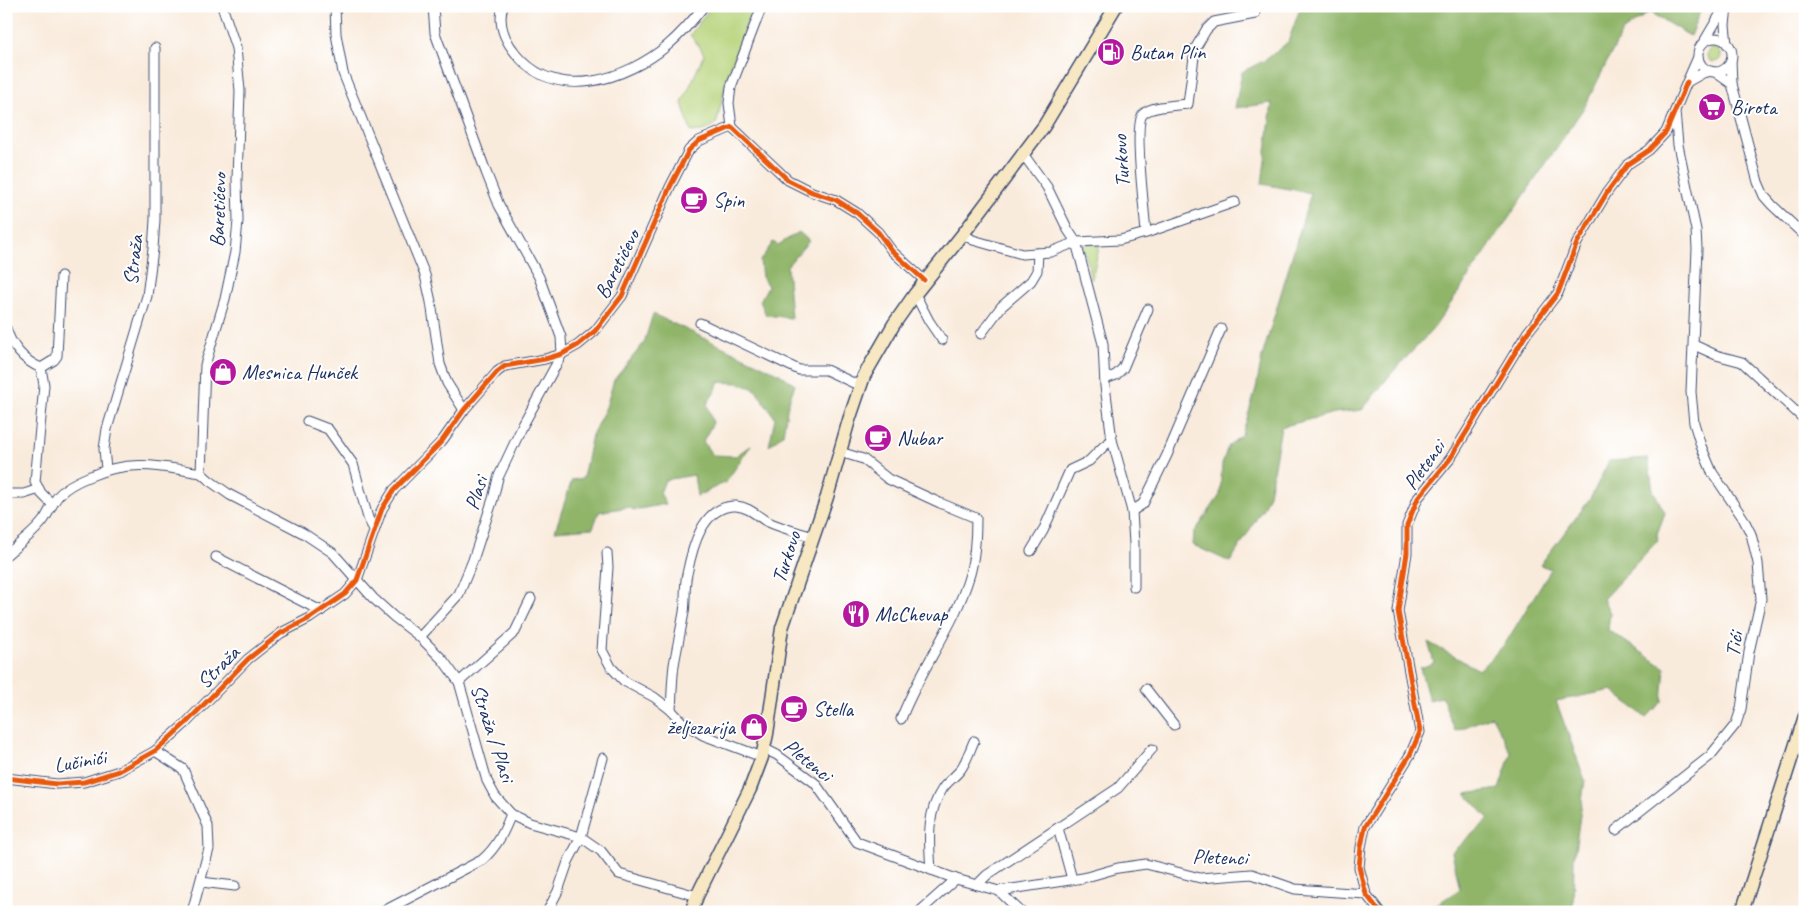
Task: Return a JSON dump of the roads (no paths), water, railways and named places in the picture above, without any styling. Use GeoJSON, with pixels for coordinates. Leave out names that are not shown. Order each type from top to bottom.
{"type":"FeatureCollection","features":[{"type":"Feature","properties":{"kind":"main road","name":"Turkovo"},"geometry":{"type":"LineString","coordinates":[[691,912],[697,896],[747,796],[763,753],[782,628],[827,497],[860,386],[874,357],[924,280],[963,234],[1044,126],[1116,6]]}},
{"type":"Feature","properties":{"kind":"main road"},"geometry":{"type":"LineString","coordinates":[[1742,912],[1805,716]]}},
{"type":"Feature","properties":{"kind":"street","name":"Baretićevo"},"geometry":{"type":"LineString","coordinates":[[202,472],[205,365],[225,299],[233,261],[238,221],[237,180],[240,91],[236,48],[222,6]]}},
{"type":"Feature","properties":{"kind":"street"},"geometry":{"type":"LineString","coordinates":[[335,6],[336,34],[344,72],[426,275],[440,364],[447,383],[464,410]]}},
{"type":"Feature","properties":{"kind":"street"},"geometry":{"type":"LineString","coordinates":[[433,6],[435,33],[479,153],[499,204],[539,277],[561,337],[562,354]]}},
{"type":"Feature","properties":{"kind":"street"},"geometry":{"type":"LineString","coordinates":[[502,6],[500,15],[503,32],[509,45],[524,63],[555,81],[574,82],[607,78],[627,71],[674,40],[704,6]]}},
{"type":"Feature","properties":{"kind":"street"},"geometry":{"type":"LineString","coordinates":[[762,6],[731,87],[729,103],[732,127],[788,180],[812,192],[836,200],[856,213],[878,232],[892,251],[924,280]]}},
{"type":"Feature","properties":{"kind":"street"},"geometry":{"type":"LineString","coordinates":[[1726,6],[1698,52],[1698,57],[1702,66],[1732,84]]}},
{"type":"Feature","properties":{"kind":"street"},"geometry":{"type":"LineString","coordinates":[[1726,6],[1725,25],[1727,44],[1731,54],[1732,84],[1758,182],[1764,196],[1805,236]]}},
{"type":"Feature","properties":{"kind":"street","name":"Turkovo"},"geometry":{"type":"LineString","coordinates":[[1146,233],[1139,148],[1139,122],[1141,115],[1146,111],[1158,108],[1188,104],[1195,49],[1206,30],[1214,22],[1255,14]]}},
{"type":"Feature","properties":{"kind":"street"},"geometry":{"type":"LineString","coordinates":[[1703,43],[1707,40],[1718,38],[1727,44]]}},
{"type":"Feature","properties":{"kind":"street","name":"Straža"},"geometry":{"type":"LineString","coordinates":[[106,469],[104,449],[106,429],[147,296],[153,249],[155,220],[155,48]]}},
{"type":"Feature","properties":{"kind":"street","name":"Pletenci"},"geometry":{"type":"LineString","coordinates":[[1380,912],[1366,894],[1359,868],[1365,827],[1410,755],[1420,732],[1398,611],[1407,553],[1407,525],[1418,498],[1450,459],[1527,333],[1558,293],[1577,243],[1608,190],[1628,164],[1648,150],[1666,132],[1698,57]]}},
{"type":"Feature","properties":{"kind":"street"},"geometry":{"type":"LineString","coordinates":[[1687,82],[1703,73],[1725,68],[1731,59]]}},
{"type":"Feature","properties":{"kind":"street","name":"Pletenci"},"geometry":{"type":"LineString","coordinates":[[1675,111],[1678,145],[1696,230],[1697,249],[1691,392],[1694,423]]}},
{"type":"Feature","properties":{"kind":"street","name":"Baretićevo"},"geometry":{"type":"LineString","coordinates":[[357,580],[382,509],[394,490],[442,441],[464,410],[497,372],[505,366],[562,354],[578,346],[595,332],[622,296],[670,187],[689,150],[699,141],[732,127]]}},
{"type":"Feature","properties":{"kind":"street"},"geometry":{"type":"LineString","coordinates":[[1023,154],[1047,187],[1076,242],[1103,344],[1112,440],[1132,511],[1134,587]]}},
{"type":"Feature","properties":{"kind":"street"},"geometry":{"type":"LineString","coordinates":[[963,234],[973,240],[1022,254],[1051,252],[1076,242],[1120,240],[1146,233],[1235,202]]}},
{"type":"Feature","properties":{"kind":"street"},"geometry":{"type":"LineString","coordinates":[[981,334],[1001,307],[1031,281],[1037,271],[1038,253]]}},
{"type":"Feature","properties":{"kind":"street"},"geometry":{"type":"LineString","coordinates":[[42,368],[57,356],[61,276]]}},
{"type":"Feature","properties":{"kind":"street"},"geometry":{"type":"LineString","coordinates":[[915,294],[929,321],[942,340]]}},
{"type":"Feature","properties":{"kind":"street"},"geometry":{"type":"LineString","coordinates":[[1105,379],[1116,375],[1123,368],[1148,309]]}},
{"type":"Feature","properties":{"kind":"street"},"geometry":{"type":"LineString","coordinates":[[700,323],[799,370],[826,370],[860,386]]}},
{"type":"Feature","properties":{"kind":"street"},"geometry":{"type":"LineString","coordinates":[[6,328],[14,348],[33,365],[42,368]]}},
{"type":"Feature","properties":{"kind":"street"},"geometry":{"type":"LineString","coordinates":[[1132,511],[1142,504],[1167,455],[1221,329]]}},
{"type":"Feature","properties":{"kind":"street"},"geometry":{"type":"LineString","coordinates":[[1694,345],[1716,355],[1742,362],[1805,420]]}},
{"type":"Feature","properties":{"kind":"street","name":"Plasi"},"geometry":{"type":"LineString","coordinates":[[420,636],[459,594],[498,478],[562,354]]}},
{"type":"Feature","properties":{"kind":"street"},"geometry":{"type":"LineString","coordinates":[[42,368],[44,385],[35,482],[52,504]]}},
{"type":"Feature","properties":{"kind":"street"},"geometry":{"type":"LineString","coordinates":[[307,421],[328,429],[353,464],[368,518],[374,530]]}},
{"type":"Feature","properties":{"kind":"street","name":"Tići"},"geometry":{"type":"LineString","coordinates":[[1616,830],[1710,756],[1736,724],[1741,709],[1749,652],[1761,599],[1758,563],[1751,534],[1743,518],[1712,472],[1694,423]]}},
{"type":"Feature","properties":{"kind":"street"},"geometry":{"type":"LineString","coordinates":[[1031,551],[1043,531],[1070,470],[1089,461],[1112,440]]}},
{"type":"Feature","properties":{"kind":"street"},"geometry":{"type":"LineString","coordinates":[[840,452],[863,458],[888,479],[976,518],[974,555],[964,592],[957,610],[911,693],[901,719]]}},
{"type":"Feature","properties":{"kind":"street"},"geometry":{"type":"LineString","coordinates":[[6,555],[44,520],[52,504],[60,494],[76,482],[106,469],[133,465],[160,466],[202,472]]}},
{"type":"Feature","properties":{"kind":"street","name":"Straža / Plasi"},"geometry":{"type":"LineString","coordinates":[[202,472],[210,481],[230,495],[303,533],[333,553],[373,598],[394,617],[420,636],[443,660],[459,682],[486,780],[495,796],[511,814],[530,823],[581,836],[601,852],[619,874],[697,896]]}},
{"type":"Feature","properties":{"kind":"street"},"geometry":{"type":"LineString","coordinates":[[6,494],[24,494],[39,489]]}},
{"type":"Feature","properties":{"kind":"street"},"geometry":{"type":"LineString","coordinates":[[671,710],[674,667],[684,611],[686,576],[699,532],[706,521],[713,514],[724,508],[744,507],[765,520],[813,538]]}},
{"type":"Feature","properties":{"kind":"street","name":"Pletenci"},"geometry":{"type":"LineString","coordinates":[[608,553],[602,650],[611,667],[624,681],[654,697],[671,710],[682,722],[703,735],[763,753],[777,755],[815,783],[857,842],[956,880],[999,891],[1083,878],[1118,868],[1146,864],[1200,878],[1252,874],[1295,889],[1366,894]]}},
{"type":"Feature","properties":{"kind":"street"},"geometry":{"type":"LineString","coordinates":[[216,557],[321,611]]}},
{"type":"Feature","properties":{"kind":"street","name":"Straža"},"geometry":{"type":"LineString","coordinates":[[155,750],[185,724],[248,658],[282,633],[321,611],[345,594],[357,580]]}},
{"type":"Feature","properties":{"kind":"street"},"geometry":{"type":"LineString","coordinates":[[459,682],[515,632],[531,599]]}},
{"type":"Feature","properties":{"kind":"street"},"geometry":{"type":"LineString","coordinates":[[1146,689],[1174,726]]}},
{"type":"Feature","properties":{"kind":"street"},"geometry":{"type":"LineString","coordinates":[[931,870],[928,839],[935,801],[944,786],[961,770],[974,741]]}},
{"type":"Feature","properties":{"kind":"street"},"geometry":{"type":"LineString","coordinates":[[978,885],[987,875],[1118,788],[1152,749]]}},
{"type":"Feature","properties":{"kind":"street"},"geometry":{"type":"LineString","coordinates":[[155,750],[184,769],[208,826],[209,849],[192,912]]}},
{"type":"Feature","properties":{"kind":"street","name":"Lučinići"},"geometry":{"type":"LineString","coordinates":[[6,778],[57,784],[84,782],[119,771],[155,750]]}},
{"type":"Feature","properties":{"kind":"street"},"geometry":{"type":"LineString","coordinates":[[547,912],[581,836],[603,758]]}},
{"type":"Feature","properties":{"kind":"street"},"geometry":{"type":"LineString","coordinates":[[382,912],[482,860],[493,851],[500,840],[511,814]]}},
{"type":"Feature","properties":{"kind":"street"},"geometry":{"type":"LineString","coordinates":[[1058,828],[1072,879]]}},
{"type":"Feature","properties":{"kind":"street"},"geometry":{"type":"LineString","coordinates":[[919,912],[956,880]]}},
{"type":"Feature","properties":{"kind":"street"},"geometry":{"type":"LineString","coordinates":[[201,882],[235,886]]}},
{"type":"Feature","properties":{"kind":"street","name":"Pletenci"},"geometry":{"type":"LineString","coordinates":[[999,891],[1021,912]]}},
{"type":"Feature","properties":{"kind":"place","name":"Butan Plin"},"geometry":{"type":"Point","coordinates":[1111,52]}},
{"type":"Feature","properties":{"kind":"place","name":"Birota"},"geometry":{"type":"Point","coordinates":[1712,107]}},
{"type":"Feature","properties":{"kind":"place","name":"Spin"},"geometry":{"type":"Point","coordinates":[694,200]}},
{"type":"Feature","properties":{"kind":"place","name":"Mesnica Hunček"},"geometry":{"type":"Point","coordinates":[223,372]}},
{"type":"Feature","properties":{"kind":"place","name":"Nubar"},"geometry":{"type":"Point","coordinates":[878,438]}},
{"type":"Feature","properties":{"kind":"place","name":"McChevap"},"geometry":{"type":"Point","coordinates":[856,614]}},
{"type":"Feature","properties":{"kind":"place","name":"Stella"},"geometry":{"type":"Point","coordinates":[794,709]}},
{"type":"Feature","properties":{"kind":"place","name":"željezarija"},"geometry":{"type":"Point","coordinates":[754,727]}}]}
